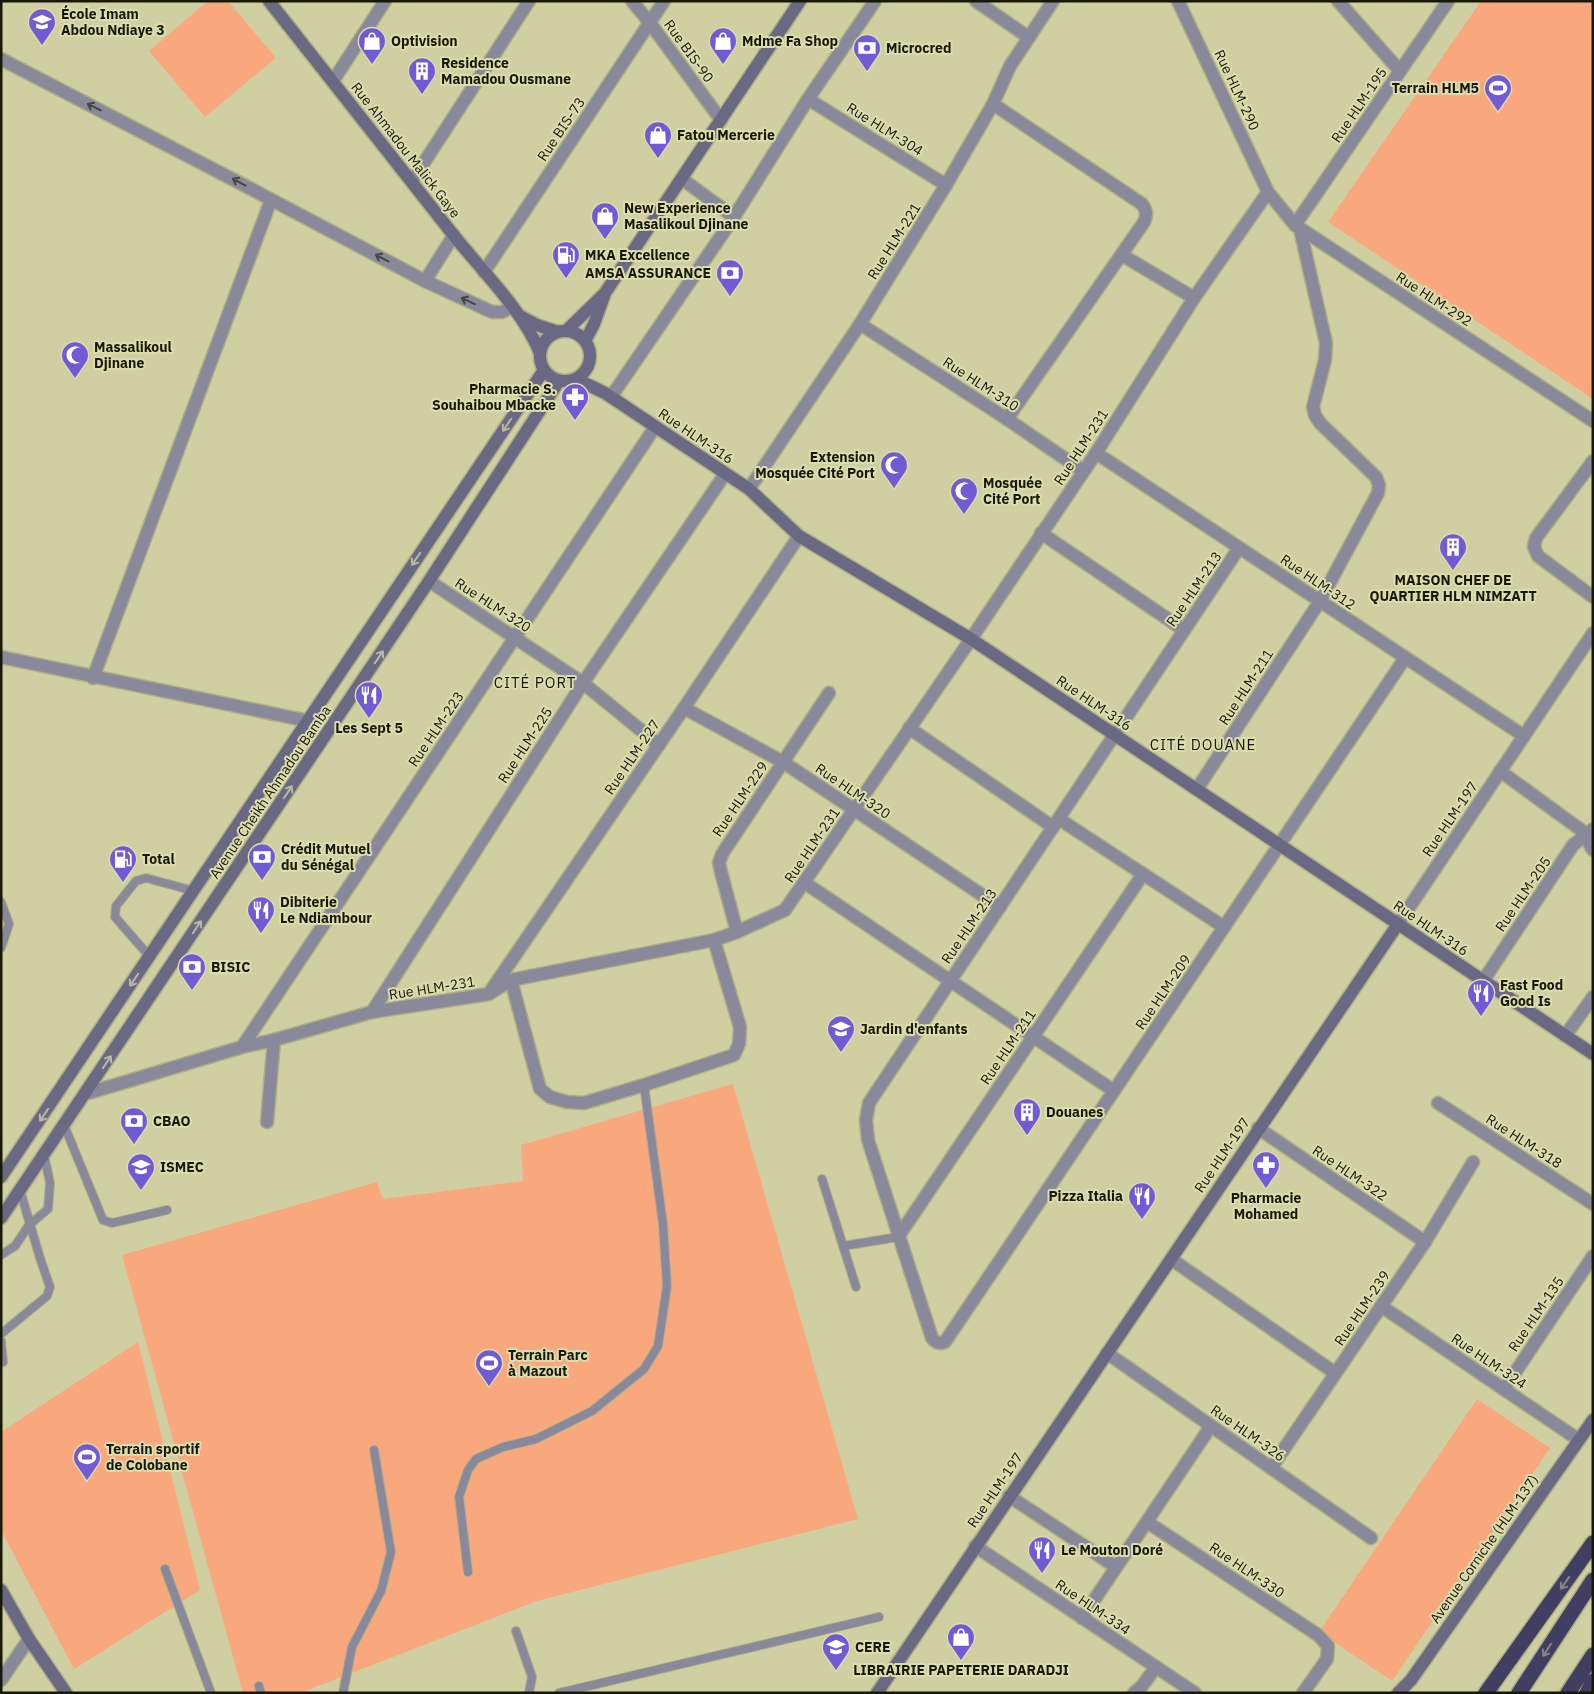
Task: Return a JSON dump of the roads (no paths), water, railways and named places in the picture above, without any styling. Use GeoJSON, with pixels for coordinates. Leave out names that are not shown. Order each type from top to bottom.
{"type":"FeatureCollection","features":[{"type":"Feature","properties":{"kind":"highway"},"geometry":{"type":"LineString","coordinates":[[1486,1693],[1593,1543]]}},
{"type":"Feature","properties":{"kind":"highway"},"geometry":{"type":"LineString","coordinates":[[1518,1693],[1593,1580]]}},
{"type":"Feature","properties":{"kind":"highway"},"geometry":{"type":"LineString","coordinates":[[1568,1693],[1593,1655]]}},
{"type":"Feature","properties":{"kind":"highway"},"geometry":{"type":"LineString","coordinates":[[1587,1693],[1593,1681]]}},
{"type":"Feature","properties":{"kind":"street","name":"Rue Ahmadou Malick Gaye"},"geometry":{"type":"LineString","coordinates":[[269,1],[516,312],[535,340],[540,353]]}},
{"type":"Feature","properties":{"kind":"street"},"geometry":{"type":"LineString","coordinates":[[333,82],[385,1]]}},
{"type":"Feature","properties":{"kind":"street"},"geometry":{"type":"LineString","coordinates":[[412,181],[529,1]]}},
{"type":"Feature","properties":{"kind":"street","name":"Rue BIS-90"},"geometry":{"type":"LineString","coordinates":[[632,1],[721,120]]}},
{"type":"Feature","properties":{"kind":"street","name":"Rue BIS-73"},"geometry":{"type":"LineString","coordinates":[[484,272],[664,1]]}},
{"type":"Feature","properties":{"kind":"street"},"geometry":{"type":"LineString","coordinates":[[562,332],[573,333],[585,342],[589,348],[590,356],[587,370],[576,379],[568,382],[559,381],[548,375],[544,370],[540,353],[546,340],[562,332],[605,293],[800,1]]}},
{"type":"Feature","properties":{"kind":"street"},"geometry":{"type":"LineString","coordinates":[[608,395],[734,217],[808,99],[875,1]]}},
{"type":"Feature","properties":{"kind":"street"},"geometry":{"type":"LineString","coordinates":[[976,1],[1028,37]]}},
{"type":"Feature","properties":{"kind":"street","name":"Rue HLM-221"},"geometry":{"type":"LineString","coordinates":[[749,490],[860,324],[946,185],[993,104],[1010,66],[1053,1]]}},
{"type":"Feature","properties":{"kind":"street","name":"Rue HLM-290"},"geometry":{"type":"LineString","coordinates":[[1178,1],[1268,192]]}},
{"type":"Feature","properties":{"kind":"street"},"geometry":{"type":"LineString","coordinates":[[1338,1],[1400,71]]}},
{"type":"Feature","properties":{"kind":"street","name":"Rue HLM-195"},"geometry":{"type":"LineString","coordinates":[[1297,227],[1448,1]]}},
{"type":"Feature","properties":{"kind":"street"},"geometry":{"type":"LineString","coordinates":[[1,59],[425,281],[492,312],[516,312]]}},
{"type":"Feature","properties":{"kind":"street","name":"Rue HLM-304"},"geometry":{"type":"LineString","coordinates":[[808,99],[946,185]]}},
{"type":"Feature","properties":{"kind":"street"},"geometry":{"type":"LineString","coordinates":[[993,104],[1142,204],[1147,215],[1122,255],[1007,419]]}},
{"type":"Feature","properties":{"kind":"street"},"geometry":{"type":"LineString","coordinates":[[682,179],[734,217]]}},
{"type":"Feature","properties":{"kind":"street","name":"Rue HLM-292"},"geometry":{"type":"LineString","coordinates":[[1268,192],[1297,227],[1593,421]]}},
{"type":"Feature","properties":{"kind":"street","name":"Rue HLM-231"},"geometry":{"type":"LineString","coordinates":[[85,1094],[242,1047],[274,1040],[372,1012],[488,994],[511,980],[714,940],[738,932],[785,910],[1084,471],[1194,298],[1268,192]]}},
{"type":"Feature","properties":{"kind":"street"},"geometry":{"type":"LineString","coordinates":[[94,678],[271,200]]}},
{"type":"Feature","properties":{"kind":"street","name":"Rue HLM-211"},"geometry":{"type":"LineString","coordinates":[[1197,790],[1320,601],[1374,502],[1379,485],[1376,477],[1320,424],[1315,415],[1314,407],[1325,360],[1326,343],[1297,227]]}},
{"type":"Feature","properties":{"kind":"street"},"geometry":{"type":"LineString","coordinates":[[425,281],[454,235]]}},
{"type":"Feature","properties":{"kind":"street"},"geometry":{"type":"LineString","coordinates":[[1122,255],[1194,298]]}},
{"type":"Feature","properties":{"kind":"street"},"geometry":{"type":"LineString","coordinates":[[585,342],[594,324],[605,293]]}},
{"type":"Feature","properties":{"kind":"street","name":"Rue Ahmadou Malick Gaye"},"geometry":{"type":"LineString","coordinates":[[516,312],[537,325],[562,332]]}},
{"type":"Feature","properties":{"kind":"street","name":"Rue HLM-310"},"geometry":{"type":"LineString","coordinates":[[860,324],[1084,471]]}},
{"type":"Feature","properties":{"kind":"street","name":"Avenue Cheikh Ahmadou Bamba"},"geometry":{"type":"LineString","coordinates":[[1,1178],[308,722],[372,623],[544,370]]}},
{"type":"Feature","properties":{"kind":"street","name":"Rue HLM-316"},"geometry":{"type":"LineString","coordinates":[[587,370],[608,395]]}},
{"type":"Feature","properties":{"kind":"street","name":"Rue HLM-316"},"geometry":{"type":"LineString","coordinates":[[576,379],[608,395],[749,490],[799,536],[971,638],[1593,1054]]}},
{"type":"Feature","properties":{"kind":"street","name":"Avenue Cheikh Ahmadou Bamba"},"geometry":{"type":"LineString","coordinates":[[1,1218],[429,582],[559,381]]}},
{"type":"Feature","properties":{"kind":"street","name":"Rue HLM-223"},"geometry":{"type":"LineString","coordinates":[[242,1047],[655,426]]}},
{"type":"Feature","properties":{"kind":"street","name":"Rue HLM-312"},"geometry":{"type":"LineString","coordinates":[[1096,453],[1524,736]]}},
{"type":"Feature","properties":{"kind":"street"},"geometry":{"type":"LineString","coordinates":[[1593,461],[1536,538],[1534,547],[1538,556],[1593,597]]}},
{"type":"Feature","properties":{"kind":"street","name":"Rue HLM-225"},"geometry":{"type":"LineString","coordinates":[[372,1012],[583,683],[725,474]]}},
{"type":"Feature","properties":{"kind":"street"},"geometry":{"type":"LineString","coordinates":[[1041,534],[1184,630]]}},
{"type":"Feature","properties":{"kind":"street","name":"Rue HLM-227"},"geometry":{"type":"LineString","coordinates":[[488,994],[659,745],[799,536]]}},
{"type":"Feature","properties":{"kind":"street","name":"Rue HLM-213"},"geometry":{"type":"LineString","coordinates":[[945,1342],[938,1343],[932,1338],[898,1236],[868,1140],[866,1120],[870,1103],[1239,548]]}},
{"type":"Feature","properties":{"kind":"street","name":"Rue HLM-320"},"geometry":{"type":"LineString","coordinates":[[429,582],[583,683],[659,745]]}},
{"type":"Feature","properties":{"kind":"street","name":"Rue HLM-197"},"geometry":{"type":"LineString","coordinates":[[877,1693],[1593,633]]}},
{"type":"Feature","properties":{"kind":"street"},"geometry":{"type":"LineString","coordinates":[[1,657],[308,722]]}},
{"type":"Feature","properties":{"kind":"street","name":"Rue HLM-209"},"geometry":{"type":"LineString","coordinates":[[945,1342],[1405,658]]}},
{"type":"Feature","properties":{"kind":"street","name":"Rue HLM-229"},"geometry":{"type":"LineString","coordinates":[[738,932],[719,864],[722,854],[829,693]]}},
{"type":"Feature","properties":{"kind":"street","name":"Rue HLM-320"},"geometry":{"type":"LineString","coordinates":[[684,708],[783,762],[1000,907]]}},
{"type":"Feature","properties":{"kind":"street"},"geometry":{"type":"LineString","coordinates":[[909,728],[1056,823],[1143,874],[1224,927]]}},
{"type":"Feature","properties":{"kind":"street"},"geometry":{"type":"LineString","coordinates":[[1500,771],[1589,832],[1588,844],[1593,850]]}},
{"type":"Feature","properties":{"kind":"street","name":"Rue HLM-205"},"geometry":{"type":"LineString","coordinates":[[1483,981],[1573,845],[1589,832]]}},
{"type":"Feature","properties":{"kind":"street","name":"Rue HLM-211"},"geometry":{"type":"LineString","coordinates":[[898,1236],[1143,874]]}},
{"type":"Feature","properties":{"kind":"street"},"geometry":{"type":"LineString","coordinates":[[805,883],[1114,1091]]}},
{"type":"Feature","properties":{"kind":"street"},"geometry":{"type":"LineString","coordinates":[[511,980],[540,1089],[550,1097],[567,1102],[584,1103],[644,1086],[734,1055],[740,1044],[740,1027],[714,940]]}},
{"type":"Feature","properties":{"kind":"street"},"geometry":{"type":"LineString","coordinates":[[1565,1036],[1593,997]]}},
{"type":"Feature","properties":{"kind":"street"},"geometry":{"type":"LineString","coordinates":[[267,1122],[274,1040]]}},
{"type":"Feature","properties":{"kind":"street","name":"Rue HLM-318"},"geometry":{"type":"LineString","coordinates":[[1438,1103],[1593,1204]]}},
{"type":"Feature","properties":{"kind":"street","name":"Rue HLM-322"},"geometry":{"type":"LineString","coordinates":[[1258,1128],[1425,1242]]}},
{"type":"Feature","properties":{"kind":"street","name":"Rue HLM-239"},"geometry":{"type":"LineString","coordinates":[[1271,1468],[1425,1242],[1473,1162]]}},
{"type":"Feature","properties":{"kind":"street","name":"Rue HLM-135"},"geometry":{"type":"LineString","coordinates":[[1504,1389],[1593,1256]]}},
{"type":"Feature","properties":{"kind":"street"},"geometry":{"type":"LineString","coordinates":[[1170,1259],[1335,1373]]}},
{"type":"Feature","properties":{"kind":"street","name":"Rue HLM-324"},"geometry":{"type":"LineString","coordinates":[[1381,1306],[1580,1440]]}},
{"type":"Feature","properties":{"kind":"street","name":"Rue HLM-326"},"geometry":{"type":"LineString","coordinates":[[1107,1353],[1371,1538]]}},
{"type":"Feature","properties":{"kind":"street","name":"Avenue Corniche (HLM-137)"},"geometry":{"type":"LineString","coordinates":[[1398,1693],[1411,1680],[1593,1420]]}},
{"type":"Feature","properties":{"kind":"street"},"geometry":{"type":"LineString","coordinates":[[1082,1618],[1211,1426]]}},
{"type":"Feature","properties":{"kind":"street"},"geometry":{"type":"LineString","coordinates":[[1009,1496],[1116,1567]]}},
{"type":"Feature","properties":{"kind":"street","name":"Rue HLM-330"},"geometry":{"type":"LineString","coordinates":[[1147,1522],[1318,1635],[1328,1646],[1327,1660],[1303,1693]]}},
{"type":"Feature","properties":{"kind":"street","name":"Rue HLM-334"},"geometry":{"type":"LineString","coordinates":[[975,1546],[1194,1693]]}},
{"type":"Feature","properties":{"kind":"street"},"geometry":{"type":"LineString","coordinates":[[1,1590],[29,1639],[66,1693]]}},
{"type":"Feature","properties":{"kind":"street"},"geometry":{"type":"LineString","coordinates":[[1,1680],[29,1639]]}},
{"type":"Feature","properties":{"kind":"street"},"geometry":{"type":"LineString","coordinates":[[1134,1693],[1142,1686],[1156,1667]]}},
{"type":"Feature","properties":{"kind":"lane"},"geometry":{"type":"LineString","coordinates":[[150,956],[115,916],[116,906],[136,881],[146,878],[194,890]]}},
{"type":"Feature","properties":{"kind":"lane"},"geometry":{"type":"LineString","coordinates":[[1,902],[9,924],[1,948]]}},
{"type":"Feature","properties":{"kind":"lane"},"geometry":{"type":"LineString","coordinates":[[468,1572],[459,1497],[468,1470],[476,1459],[503,1447],[536,1439],[592,1411],[644,1369],[658,1346],[666,1286],[664,1233],[644,1086]]}},
{"type":"Feature","properties":{"kind":"lane"},"geometry":{"type":"LineString","coordinates":[[64,1125],[103,1220],[112,1223],[167,1210]]}},
{"type":"Feature","properties":{"kind":"lane"},"geometry":{"type":"LineString","coordinates":[[1,1255],[15,1246],[30,1225],[48,1209],[50,1183],[44,1155]]}},
{"type":"Feature","properties":{"kind":"lane"},"geometry":{"type":"LineString","coordinates":[[822,1179],[856,1287]]}},
{"type":"Feature","properties":{"kind":"lane"},"geometry":{"type":"LineString","coordinates":[[1,1334],[47,1296],[50,1287],[20,1190]]}},
{"type":"Feature","properties":{"kind":"lane"},"geometry":{"type":"LineString","coordinates":[[843,1246],[898,1236]]}},
{"type":"Feature","properties":{"kind":"lane"},"geometry":{"type":"LineString","coordinates":[[1,1341],[3,1362]]}},
{"type":"Feature","properties":{"kind":"lane"},"geometry":{"type":"LineString","coordinates":[[343,1693],[352,1647],[382,1590],[391,1552],[374,1450]]}},
{"type":"Feature","properties":{"kind":"lane"},"geometry":{"type":"LineString","coordinates":[[165,1569],[211,1693]]}},
{"type":"Feature","properties":{"kind":"lane"},"geometry":{"type":"LineString","coordinates":[[559,1693],[879,1617]]}},
{"type":"Feature","properties":{"kind":"lane"},"geometry":{"type":"LineString","coordinates":[[516,1631],[532,1677],[529,1693]]}},
{"type":"Feature","properties":{"kind":"place","name":"École Imam Abdou Ndiaye 3"},"geometry":{"type":"Point","coordinates":[42,46]}},
{"type":"Feature","properties":{"kind":"place","name":"Optivision"},"geometry":{"type":"Point","coordinates":[372,65]}},
{"type":"Feature","properties":{"kind":"place","name":"Mdme Fa Shop"},"geometry":{"type":"Point","coordinates":[723,65]}},
{"type":"Feature","properties":{"kind":"place","name":"Microcred"},"geometry":{"type":"Point","coordinates":[867,72]}},
{"type":"Feature","properties":{"kind":"place","name":"Residence Mamadou Ousmane"},"geometry":{"type":"Point","coordinates":[422,95]}},
{"type":"Feature","properties":{"kind":"place","name":"Terrain HLM5"},"geometry":{"type":"Point","coordinates":[1498,112]}},
{"type":"Feature","properties":{"kind":"place","name":"Fatou Mercerie"},"geometry":{"type":"Point","coordinates":[658,159]}},
{"type":"Feature","properties":{"kind":"place","name":"New Experience Masalikoul Djinane"},"geometry":{"type":"Point","coordinates":[605,240]}},
{"type":"Feature","properties":{"kind":"place","name":"MKA Excellence"},"geometry":{"type":"Point","coordinates":[566,279]}},
{"type":"Feature","properties":{"kind":"place","name":"AMSA ASSURANCE"},"geometry":{"type":"Point","coordinates":[730,297]}},
{"type":"Feature","properties":{"kind":"place","name":"Massalikoul Djinane"},"geometry":{"type":"Point","coordinates":[75,379]}},
{"type":"Feature","properties":{"kind":"place","name":"Pharmacie S. Souhaibou Mbacke"},"geometry":{"type":"Point","coordinates":[575,421]}},
{"type":"Feature","properties":{"kind":"place","name":"Extension Mosquée Cité Port"},"geometry":{"type":"Point","coordinates":[894,489]}},
{"type":"Feature","properties":{"kind":"place","name":"Mosquée Cité Port"},"geometry":{"type":"Point","coordinates":[964,515]}},
{"type":"Feature","properties":{"kind":"place","name":"MAISON CHEF DE QUARTIER HLM NIMZATT"},"geometry":{"type":"Point","coordinates":[1453,571]}},
{"type":"Feature","properties":{"kind":"place","name":"Les Sept 5"},"geometry":{"type":"Point","coordinates":[369,719]}},
{"type":"Feature","properties":{"kind":"place","name":"Crédit Mutuel du Sénégal"},"geometry":{"type":"Point","coordinates":[262,881]}},
{"type":"Feature","properties":{"kind":"place","name":"Total"},"geometry":{"type":"Point","coordinates":[123,883]}},
{"type":"Feature","properties":{"kind":"place","name":"Dibiterie Le Ndiambour"},"geometry":{"type":"Point","coordinates":[261,934]}},
{"type":"Feature","properties":{"kind":"place","name":"BISIC"},"geometry":{"type":"Point","coordinates":[192,991]}},
{"type":"Feature","properties":{"kind":"place","name":"Fast Food Good Is"},"geometry":{"type":"Point","coordinates":[1481,1017]}},
{"type":"Feature","properties":{"kind":"place","name":"Jardin d'enfants"},"geometry":{"type":"Point","coordinates":[841,1053]}},
{"type":"Feature","properties":{"kind":"place","name":"Douanes"},"geometry":{"type":"Point","coordinates":[1027,1136]}},
{"type":"Feature","properties":{"kind":"place","name":"CBAO"},"geometry":{"type":"Point","coordinates":[134,1145]}},
{"type":"Feature","properties":{"kind":"place","name":"Pharmacie Mohamed"},"geometry":{"type":"Point","coordinates":[1266,1189]}},
{"type":"Feature","properties":{"kind":"place","name":"ISMEC"},"geometry":{"type":"Point","coordinates":[141,1191]}},
{"type":"Feature","properties":{"kind":"place","name":"Pizza Italia"},"geometry":{"type":"Point","coordinates":[1142,1220]}},
{"type":"Feature","properties":{"kind":"place","name":"Terrain Parc à Mazout"},"geometry":{"type":"Point","coordinates":[489,1387]}},
{"type":"Feature","properties":{"kind":"place","name":"Terrain sportif de Colobane"},"geometry":{"type":"Point","coordinates":[87,1481]}},
{"type":"Feature","properties":{"kind":"place","name":"Le Mouton Doré"},"geometry":{"type":"Point","coordinates":[1042,1574]}},
{"type":"Feature","properties":{"kind":"place","name":"LIBRAIRIE PAPETERIE DARADJI"},"geometry":{"type":"Point","coordinates":[961,1661]}},
{"type":"Feature","properties":{"kind":"place","name":"CERE"},"geometry":{"type":"Point","coordinates":[836,1671]}},
{"type":"Feature","properties":{"kind":"district","name":"CITÉ PORT"},"geometry":{"type":"Point","coordinates":[535,683]}},
{"type":"Feature","properties":{"kind":"district","name":"CITÉ DOUANE"},"geometry":{"type":"Point","coordinates":[1203,745]}}]}
